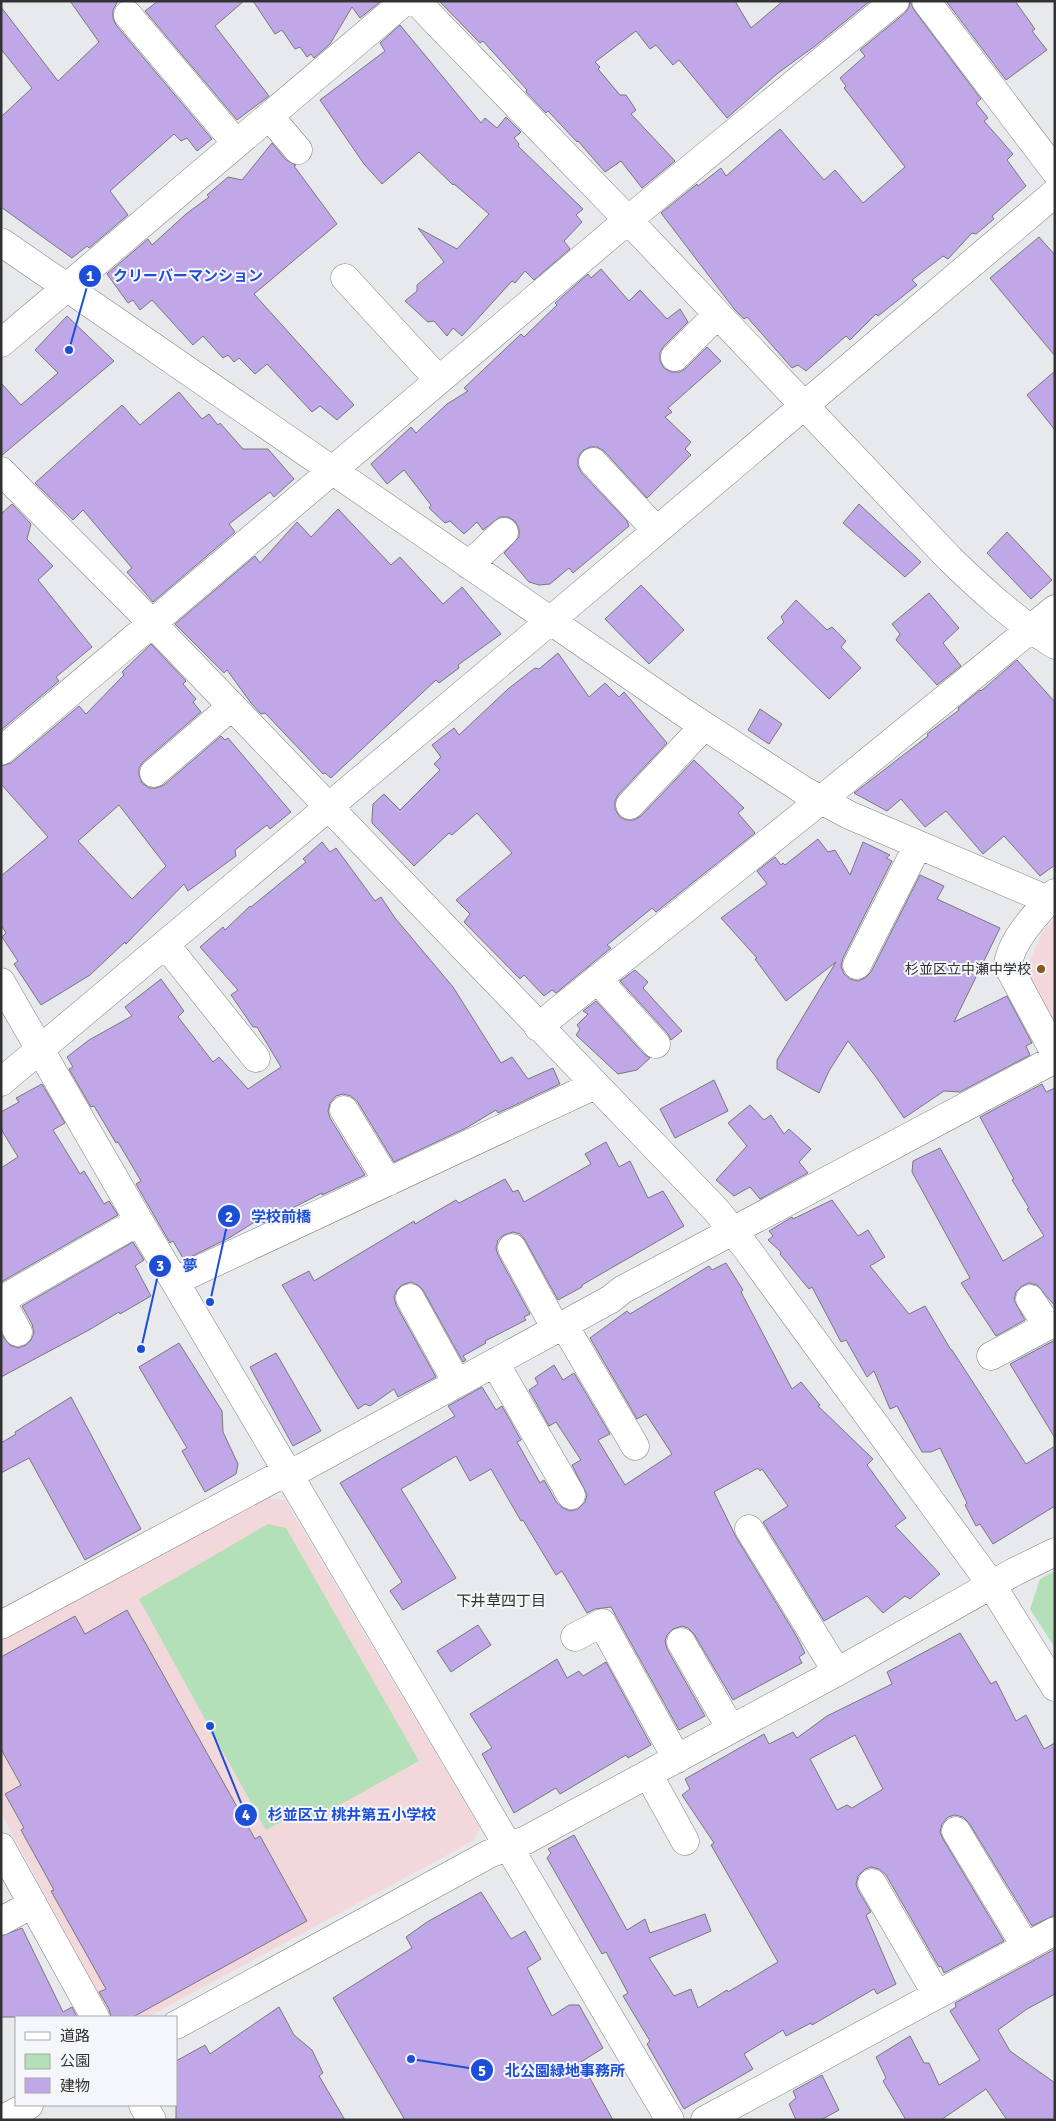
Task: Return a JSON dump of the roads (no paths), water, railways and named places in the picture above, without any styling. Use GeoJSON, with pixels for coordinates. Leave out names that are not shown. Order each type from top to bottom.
{"type":"FeatureCollection","features":[{"type":"Feature","properties":{"kind":"street"},"geometry":{"type":"LineString","coordinates":[[1,343],[405,1]]}},
{"type":"Feature","properties":{"kind":"street"},"geometry":{"type":"LineString","coordinates":[[416,1],[628,220],[950,560],[991,598],[1029,629],[1055,645]]}},
{"type":"Feature","properties":{"kind":"street"},"geometry":{"type":"LineString","coordinates":[[1,751],[151,622],[628,220],[895,1]]}},
{"type":"Feature","properties":{"kind":"street"},"geometry":{"type":"LineString","coordinates":[[926,1],[1055,171]]}},
{"type":"Feature","properties":{"kind":"street"},"geometry":{"type":"LineString","coordinates":[[128,15],[236,143]]}},
{"type":"Feature","properties":{"kind":"street"},"geometry":{"type":"LineString","coordinates":[[269,116],[298,150]]}},
{"type":"Feature","properties":{"kind":"street"},"geometry":{"type":"LineString","coordinates":[[1,1082],[1055,193]]}},
{"type":"Feature","properties":{"kind":"street"},"geometry":{"type":"LineString","coordinates":[[1,242],[704,726],[821,800],[849,815],[918,845],[1051,896],[1024,929],[1008,960],[1008,966],[1055,1053]]}},
{"type":"Feature","properties":{"kind":"street"},"geometry":{"type":"LineString","coordinates":[[345,278],[439,380]]}},
{"type":"Feature","properties":{"kind":"street"},"geometry":{"type":"LineString","coordinates":[[675,357],[717,315]]}},
{"type":"Feature","properties":{"kind":"street"},"geometry":{"type":"LineString","coordinates":[[592,462],[656,530]]}},
{"type":"Feature","properties":{"kind":"street"},"geometry":{"type":"LineString","coordinates":[[1,471],[151,622],[538,1027],[716,1210],[991,1584],[1055,1687]]}},
{"type":"Feature","properties":{"kind":"street"},"geometry":{"type":"LineString","coordinates":[[469,565],[504,532]]}},
{"type":"Feature","properties":{"kind":"street"},"geometry":{"type":"LineString","coordinates":[[538,1027],[1055,609]]}},
{"type":"Feature","properties":{"kind":"street"},"geometry":{"type":"LineString","coordinates":[[154,773],[232,706]]}},
{"type":"Feature","properties":{"kind":"street"},"geometry":{"type":"LineString","coordinates":[[630,804],[704,726]]}},
{"type":"Feature","properties":{"kind":"street"},"geometry":{"type":"LineString","coordinates":[[857,965],[918,845]]}},
{"type":"Feature","properties":{"kind":"street"},"geometry":{"type":"LineString","coordinates":[[165,944],[256,1058]]}},
{"type":"Feature","properties":{"kind":"street"},"geometry":{"type":"LineString","coordinates":[[598,979],[656,1044]]}},
{"type":"Feature","properties":{"kind":"street"},"geometry":{"type":"LineString","coordinates":[[1,982],[286,1472],[670,2120]]}},
{"type":"Feature","properties":{"kind":"street"},"geometry":{"type":"LineString","coordinates":[[1,1625],[286,1472],[302,1468],[611,1299],[622,1290],[732,1230],[1055,1059]]}},
{"type":"Feature","properties":{"kind":"street"},"geometry":{"type":"LineString","coordinates":[[174,1281],[595,1085]]}},
{"type":"Feature","properties":{"kind":"street"},"geometry":{"type":"LineString","coordinates":[[344,1110],[388,1182]]}},
{"type":"Feature","properties":{"kind":"street"},"geometry":{"type":"LineString","coordinates":[[18,1332],[1,1301],[139,1221]]}},
{"type":"Feature","properties":{"kind":"street"},"geometry":{"type":"LineString","coordinates":[[512,1248],[635,1446]]}},
{"type":"Feature","properties":{"kind":"street"},"geometry":{"type":"LineString","coordinates":[[410,1298],[457,1384]]}},
{"type":"Feature","properties":{"kind":"street"},"geometry":{"type":"LineString","coordinates":[[991,1356],[1051,1324],[1030,1299]]}},
{"type":"Feature","properties":{"kind":"street"},"geometry":{"type":"LineString","coordinates":[[495,1363],[571,1495]]}},
{"type":"Feature","properties":{"kind":"street"},"geometry":{"type":"LineString","coordinates":[[749,1530],[838,1672]]}},
{"type":"Feature","properties":{"kind":"street"},"geometry":{"type":"LineString","coordinates":[[178,2024],[489,1854],[526,1840],[838,1672],[991,1584],[1055,1552]]}},
{"type":"Feature","properties":{"kind":"street"},"geometry":{"type":"LineString","coordinates":[[576,1637],[602,1623],[676,1758]]}},
{"type":"Feature","properties":{"kind":"street"},"geometry":{"type":"LineString","coordinates":[[681,1642],[731,1729]]}},
{"type":"Feature","properties":{"kind":"street"},"geometry":{"type":"LineString","coordinates":[[648,1774],[685,1841]]}},
{"type":"Feature","properties":{"kind":"street"},"geometry":{"type":"LineString","coordinates":[[956,1831],[1026,1947]]}},
{"type":"Feature","properties":{"kind":"street"},"geometry":{"type":"LineString","coordinates":[[1,1847],[94,2016]]}},
{"type":"Feature","properties":{"kind":"street"},"geometry":{"type":"LineString","coordinates":[[872,1883],[937,1995]]}},
{"type":"Feature","properties":{"kind":"street"},"geometry":{"type":"LineString","coordinates":[[1,1921],[33,1904]]}},
{"type":"Feature","properties":{"kind":"street"},"geometry":{"type":"LineString","coordinates":[[706,2120],[1055,1931]]}},
{"type":"Feature","properties":{"kind":"street"},"geometry":{"type":"LineString","coordinates":[[1,2120],[27,2106]]}},
{"type":"Feature","properties":{"kind":"street"},"geometry":{"type":"LineString","coordinates":[[144,2106],[152,2120]]}},
{"type":"Feature","properties":{"kind":"place","name":"クリーバーマンション"},"geometry":{"type":"Point","coordinates":[69,350]}},
{"type":"Feature","properties":{"kind":"place","name":"杉並区立中瀬中学校"},"geometry":{"type":"Point","coordinates":[1041,969]}},
{"type":"Feature","properties":{"kind":"place","name":"学校前橋"},"geometry":{"type":"Point","coordinates":[210,1302]}},
{"type":"Feature","properties":{"kind":"place","name":"夢"},"geometry":{"type":"Point","coordinates":[141,1349]}},
{"type":"Feature","properties":{"kind":"place","name":"杉並区立 桃井第五小学校"},"geometry":{"type":"Point","coordinates":[210,1726]}},
{"type":"Feature","properties":{"kind":"place","name":"北公園緑地事務所"},"geometry":{"type":"Point","coordinates":[411,2059]}},
{"type":"Feature","properties":{"kind":"district","name":"下井草四丁目"},"geometry":{"type":"Point","coordinates":[501,1601]}}]}
